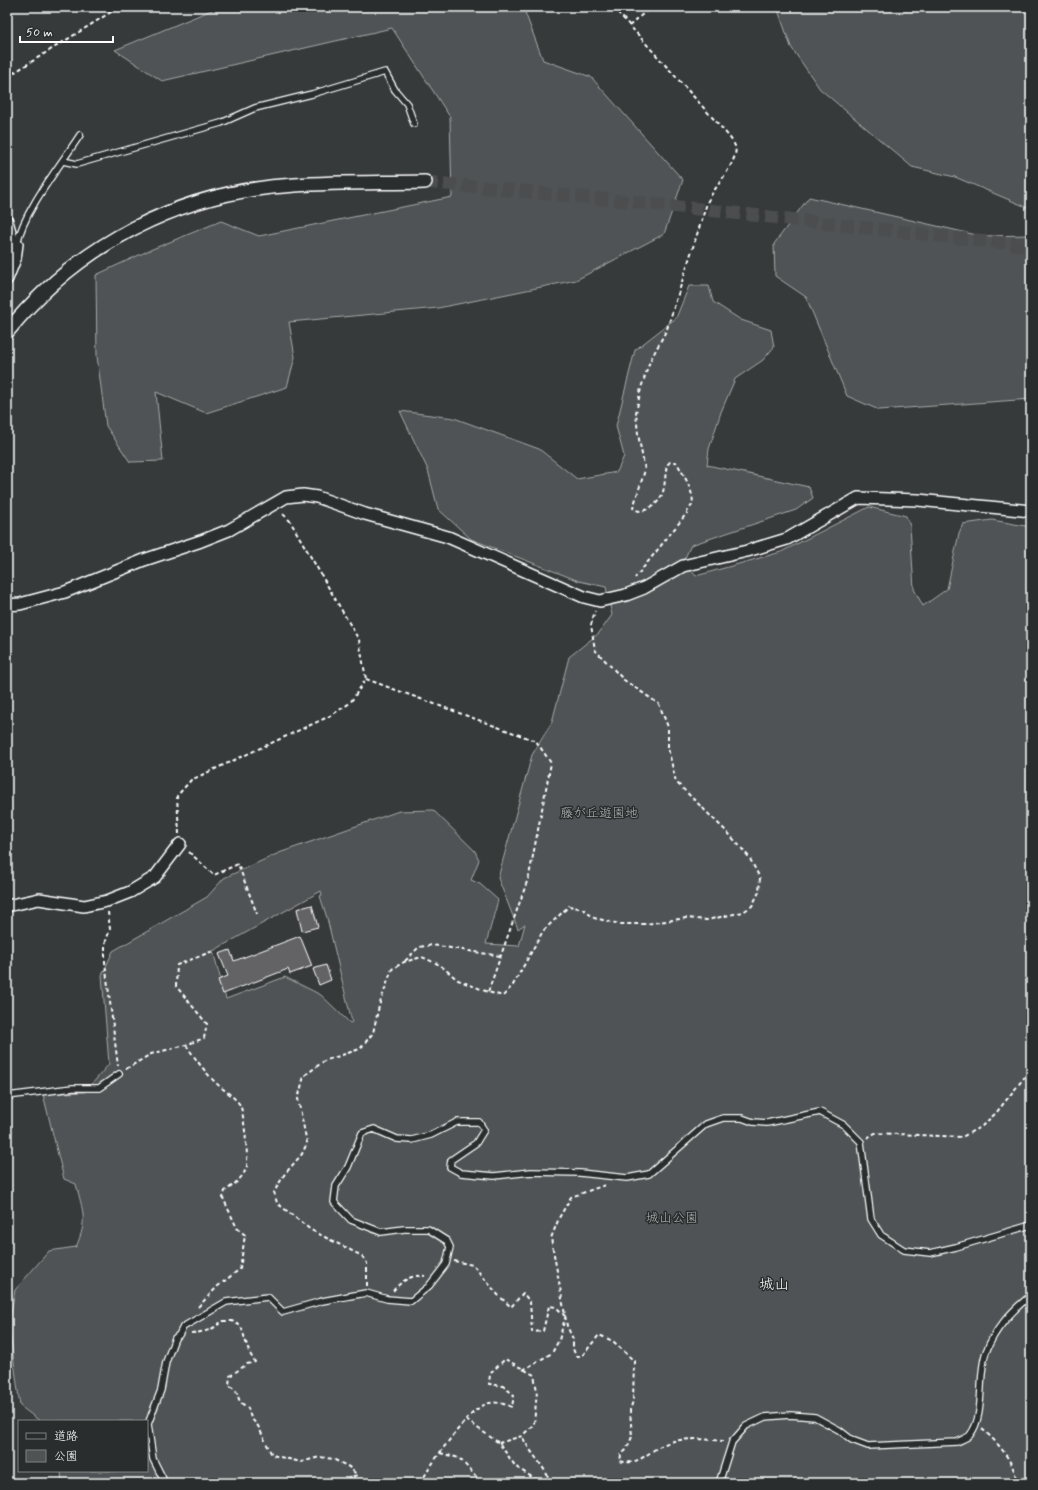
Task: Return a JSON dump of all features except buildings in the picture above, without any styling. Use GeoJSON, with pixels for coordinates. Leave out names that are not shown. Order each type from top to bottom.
{"type":"FeatureCollection","features":[{"type":"Feature","properties":{"kind":"street"},"geometry":{"type":"LineString","coordinates":[[7,332],[31,304],[77,265],[132,228],[164,213],[192,204],[252,190],[294,185],[425,182]]}},
{"type":"Feature","properties":{"kind":"street"},"geometry":{"type":"LineString","coordinates":[[7,221],[12,240],[17,244],[15,259],[7,279]]}},
{"type":"Feature","properties":{"kind":"street"},"geometry":{"type":"LineString","coordinates":[[7,605],[20,604],[65,592],[144,560],[202,542],[229,530],[286,497],[303,495],[317,496],[365,514],[448,536],[584,597],[600,600],[626,595],[644,588],[683,566],[747,551],[787,539],[832,511],[858,498],[918,500],[1031,510]]}},
{"type":"Feature","properties":{"kind":"street"},"geometry":{"type":"LineString","coordinates":[[7,906],[39,899],[84,906],[107,901],[130,892],[155,877],[180,844]]}},
{"type":"Feature","properties":{"kind":"lane"},"geometry":{"type":"LineString","coordinates":[[63,161],[77,164],[222,123],[255,108],[312,94],[385,72],[395,90],[407,104],[414,124]]}},
{"type":"Feature","properties":{"kind":"lane"},"geometry":{"type":"LineString","coordinates":[[17,244],[22,227],[80,135]]}},
{"type":"Feature","properties":{"kind":"lane"},"geometry":{"type":"LineString","coordinates":[[7,1096],[73,1088],[99,1088],[118,1074]]}},
{"type":"Feature","properties":{"kind":"lane"},"geometry":{"type":"LineString","coordinates":[[165,1483],[153,1459],[148,1424],[161,1390],[166,1362],[175,1338],[179,1335],[183,1327],[226,1302],[268,1297],[282,1312],[322,1301],[366,1293],[387,1299],[411,1301],[429,1286],[446,1264],[450,1247],[447,1240],[428,1229],[404,1229],[381,1232],[351,1220],[334,1202],[336,1186],[348,1167],[362,1134],[374,1129],[398,1138],[412,1140],[431,1135],[457,1122],[478,1122],[484,1130],[476,1143],[451,1160],[450,1167],[462,1174],[494,1176],[531,1172],[580,1173],[627,1178],[649,1174],[706,1124],[723,1118],[742,1118],[753,1122],[767,1122],[820,1112],[844,1126],[861,1142],[871,1219],[881,1235],[904,1250],[930,1253],[1031,1225]]}},
{"type":"Feature","properties":{"kind":"lane"},"geometry":{"type":"LineString","coordinates":[[719,1483],[732,1442],[746,1426],[765,1417],[790,1415],[815,1417],[839,1430],[852,1440],[868,1446],[957,1442],[969,1436],[976,1425],[986,1353],[998,1329],[1014,1309],[1031,1295]]}},
{"type":"Feature","properties":{"kind":"path"},"geometry":{"type":"LineString","coordinates":[[7,77],[119,7]]}},
{"type":"Feature","properties":{"kind":"path"},"geometry":{"type":"LineString","coordinates":[[613,7],[720,126],[734,145],[736,152],[734,162],[714,189],[707,203],[667,329],[643,379],[636,413],[638,434],[645,464],[644,476],[634,508],[635,510],[644,511],[654,505],[662,497],[666,484],[667,465],[670,462],[676,462],[680,468],[691,493],[692,505],[631,583]]}},
{"type":"Feature","properties":{"kind":"path"},"geometry":{"type":"LineString","coordinates":[[629,26],[652,7]]}},
{"type":"Feature","properties":{"kind":"path"},"geometry":{"type":"LineString","coordinates":[[257,914],[238,864],[214,875],[180,844],[177,796],[191,780],[330,716],[350,703],[366,680],[359,640],[290,521],[274,505]]}},
{"type":"Feature","properties":{"kind":"path"},"geometry":{"type":"LineString","coordinates":[[366,1293],[367,1263],[362,1256],[311,1230],[277,1203],[274,1192],[284,1175],[302,1154],[307,1143],[298,1100],[304,1076],[324,1061],[360,1049],[373,1033],[379,1006],[392,969],[404,962],[422,957],[440,965],[458,980],[488,992],[503,996],[513,985],[543,931],[569,906],[584,909],[594,918],[620,924],[646,924],[686,918],[707,920],[743,912],[752,906],[759,892],[760,878],[749,857],[729,834],[676,782],[668,748],[668,727],[659,704],[624,680],[595,650],[591,625],[595,609],[600,600]]}},
{"type":"Feature","properties":{"kind":"path"},"geometry":{"type":"LineString","coordinates":[[366,680],[536,741],[551,763],[529,876],[488,992]]}},
{"type":"Feature","properties":{"kind":"path"},"geometry":{"type":"LineString","coordinates":[[107,901],[110,929],[105,944],[105,962],[118,1074],[150,1054],[186,1045],[204,1038],[207,1024],[176,986],[176,965],[213,951]]}},
{"type":"Feature","properties":{"kind":"path"},"geometry":{"type":"LineString","coordinates":[[404,962],[419,947],[432,945],[500,956]]}},
{"type":"Feature","properties":{"kind":"path"},"geometry":{"type":"LineString","coordinates":[[186,1045],[197,1062],[216,1083],[230,1093],[240,1106],[245,1127],[247,1166],[237,1183],[225,1191],[223,1198],[237,1228],[245,1235],[240,1269],[218,1286],[194,1310]]}},
{"type":"Feature","properties":{"kind":"path"},"geometry":{"type":"LineString","coordinates":[[861,1142],[875,1133],[962,1137],[982,1126],[996,1113],[1031,1069]]}},
{"type":"Feature","properties":{"kind":"path"},"geometry":{"type":"LineString","coordinates":[[606,1185],[571,1197],[559,1218],[551,1238],[566,1317],[573,1339],[573,1349],[576,1356],[582,1356],[599,1335],[613,1341],[634,1361],[633,1401],[630,1410],[632,1437],[626,1450],[621,1455],[620,1461],[625,1463],[640,1460],[665,1444],[697,1438],[732,1442]]}},
{"type":"Feature","properties":{"kind":"path"},"geometry":{"type":"LineString","coordinates":[[447,1260],[473,1265],[499,1296],[511,1307],[523,1293],[530,1302],[532,1332],[543,1331],[549,1306],[556,1307],[566,1317]]}},
{"type":"Feature","properties":{"kind":"path"},"geometry":{"type":"LineString","coordinates":[[387,1299],[401,1282],[417,1275],[436,1277]]}},
{"type":"Feature","properties":{"kind":"path"},"geometry":{"type":"LineString","coordinates":[[523,1370],[552,1353],[559,1340],[566,1317]]}},
{"type":"Feature","properties":{"kind":"path"},"geometry":{"type":"LineString","coordinates":[[179,1335],[205,1332],[214,1328],[222,1321],[232,1321],[241,1326],[249,1352],[254,1362],[247,1364],[230,1376],[229,1385],[236,1391],[240,1402],[248,1408],[251,1418],[258,1426],[272,1455],[302,1462],[320,1457],[333,1459],[349,1467],[357,1475],[339,1483],[324,1483]]}},
{"type":"Feature","properties":{"kind":"path"},"geometry":{"type":"LineString","coordinates":[[421,1483],[440,1453],[466,1420],[482,1406],[498,1402],[512,1407],[514,1395],[503,1386],[489,1384],[490,1374],[495,1367],[505,1359],[534,1375],[537,1391],[534,1424],[522,1436],[499,1443]]}},
{"type":"Feature","properties":{"kind":"path"},"geometry":{"type":"LineString","coordinates":[[466,1420],[499,1443],[516,1467],[535,1479],[550,1481],[545,1468],[529,1451],[522,1436]]}},
{"type":"Feature","properties":{"kind":"path"},"geometry":{"type":"LineString","coordinates":[[976,1425],[989,1435],[1008,1458],[1016,1475],[1017,1483]]}},
{"type":"Feature","properties":{"kind":"path"},"geometry":{"type":"LineString","coordinates":[[440,1453],[459,1458],[482,1483]]}},
{"type":"Feature","properties":{"kind":"green space"},"geometry":{"type":"Polygon","coordinates":[[[219,7],[523,7],[543,60],[591,77],[683,180],[664,234],[576,280],[438,308],[289,322],[295,357],[287,387],[206,413],[156,392],[163,461],[130,462],[106,426],[97,356],[96,275],[150,250],[221,221],[259,236],[452,197],[450,117],[392,28],[162,81],[115,50],[219,7]]]}},
{"type":"Feature","properties":{"kind":"green space"},"geometry":{"type":"Polygon","coordinates":[[[780,7],[1031,7],[1031,209],[955,177],[912,167],[820,89],[791,47],[778,10],[780,7]]]}},
{"type":"Feature","properties":{"kind":"green space"},"geometry":{"type":"Polygon","coordinates":[[[809,197],[981,236],[1031,235],[1031,399],[879,410],[847,396],[806,297],[775,276],[774,244],[809,197]]]}},
{"type":"Feature","properties":{"kind":"green space","name":"城山公園"},"geometry":{"type":"Polygon","coordinates":[[[689,286],[709,286],[713,302],[741,320],[771,330],[774,347],[763,360],[735,379],[721,412],[709,449],[707,465],[809,487],[813,498],[796,510],[691,545],[683,562],[696,576],[781,552],[869,507],[906,516],[910,526],[914,589],[923,606],[947,589],[959,533],[963,524],[992,520],[1031,527],[1031,1483],[62,1483],[61,1472],[148,1472],[148,1420],[39,1420],[20,1406],[9,1325],[15,1290],[49,1251],[76,1247],[80,1238],[83,1216],[76,1184],[64,1179],[43,1094],[85,1092],[109,1064],[102,975],[113,951],[207,897],[224,878],[279,853],[399,811],[433,810],[475,851],[479,860],[471,880],[480,884],[498,900],[486,944],[519,946],[525,924],[518,929],[498,878],[532,755],[552,722],[569,657],[599,633],[612,615],[606,587],[579,581],[471,539],[438,509],[428,470],[400,411],[454,418],[539,449],[577,479],[617,472],[624,456],[616,426],[635,350],[676,318],[689,286]],[[321,891],[213,951],[226,999],[285,977],[321,995],[350,1023],[352,1022],[327,918],[320,896],[322,895],[321,891]]]}},
{"type":"Feature","properties":{"kind":"tunnel"},"geometry":{"type":"LineString","coordinates":[[425,182],[644,203],[1031,246]]}},
{"type":"Feature","properties":{"kind":"district","name":"城山"},"geometry":{"type":"Point","coordinates":[774,1285]}},
{"type":"Feature","properties":{"kind":"park label","name":"藤が丘遊園地"},"geometry":{"type":"Point","coordinates":[599,813]}}]}
